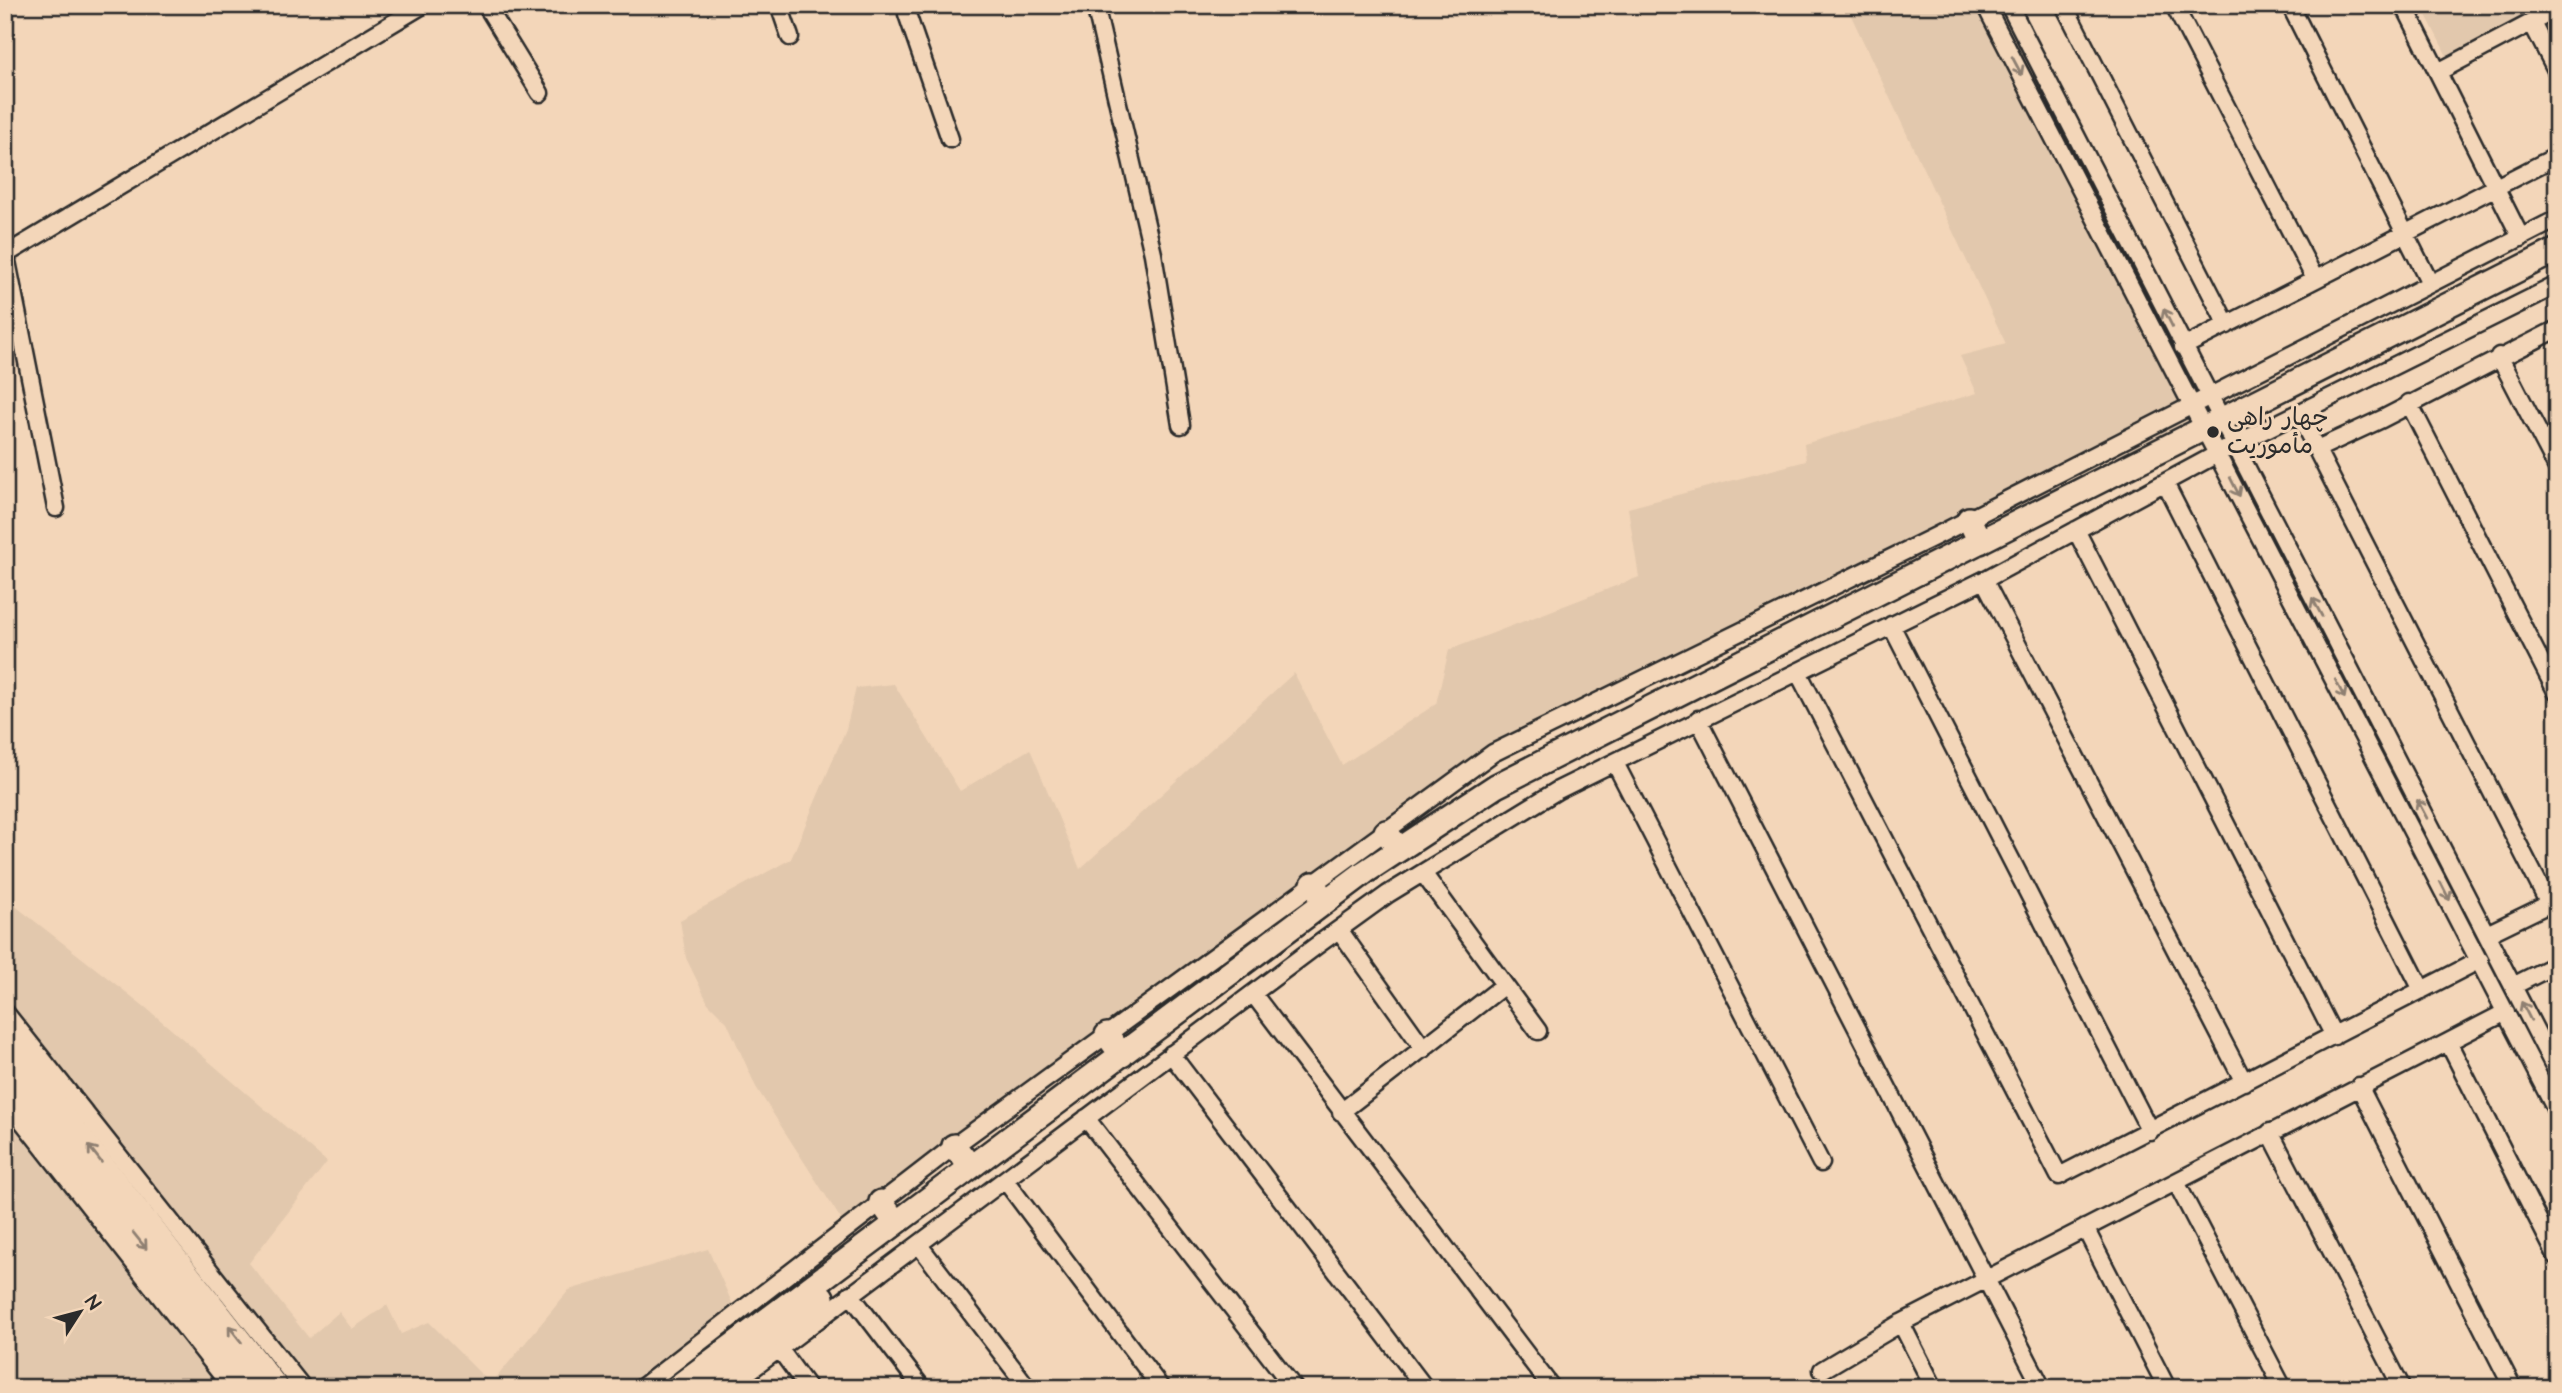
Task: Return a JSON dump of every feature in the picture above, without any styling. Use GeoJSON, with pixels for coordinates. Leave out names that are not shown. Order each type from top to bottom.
{"type":"FeatureCollection","features":[{"type":"Feature","properties":{"kind":"highway"},"geometry":{"type":"LineString","coordinates":[[676,1388],[1122,1055],[1319,893],[1392,840],[1527,768],[1980,542],[2219,437],[2557,250]]}},
{"type":"Feature","properties":{"kind":"highway"},"geometry":{"type":"LineString","coordinates":[[702,1388],[1235,986],[1424,849],[1529,784],[2557,265]]}},
{"type":"Feature","properties":{"kind":"highway"},"geometry":{"type":"LineString","coordinates":[[1969,519],[1980,542]]}},
{"type":"Feature","properties":{"kind":"highway"},"geometry":{"type":"LineString","coordinates":[[1107,1035],[1122,1055]]}},
{"type":"Feature","properties":{"kind":"highway"},"geometry":{"type":"LineString","coordinates":[[5,1041],[277,1388]]}},
{"type":"Feature","properties":{"kind":"highway"},"geometry":{"type":"LineString","coordinates":[[5,1072],[254,1388]]}},
{"type":"Feature","properties":{"kind":"highway"},"geometry":{"type":"LineString","coordinates":[[45,1124],[47,1152]]}},
{"type":"Feature","properties":{"kind":"highway"},"geometry":{"type":"LineString","coordinates":[[954,1146],[971,1167]]}},
{"type":"Feature","properties":{"kind":"highway"},"geometry":{"type":"LineString","coordinates":[[881,1202],[896,1223]]}},
{"type":"Feature","properties":{"kind":"street"},"geometry":{"type":"LineString","coordinates":[[56,508],[6,253],[424,5]]}},
{"type":"Feature","properties":{"kind":"street"},"geometry":{"type":"LineString","coordinates":[[486,5],[540,93]]}},
{"type":"Feature","properties":{"kind":"street"},"geometry":{"type":"LineString","coordinates":[[779,5],[790,37]]}},
{"type":"Feature","properties":{"kind":"street"},"geometry":{"type":"LineString","coordinates":[[909,5],[907,14],[950,139]]}},
{"type":"Feature","properties":{"kind":"street"},"geometry":{"type":"LineString","coordinates":[[1095,5],[1153,254],[1181,425]]}},
{"type":"Feature","properties":{"kind":"street"},"geometry":{"type":"LineString","coordinates":[[1985,5],[2194,404],[2219,437],[2476,913],[2557,1072]]}},
{"type":"Feature","properties":{"kind":"street"},"geometry":{"type":"LineString","coordinates":[[2009,5],[2209,397],[2219,437],[2557,1112]]}},
{"type":"Feature","properties":{"kind":"street"},"geometry":{"type":"LineString","coordinates":[[2064,5],[2228,325]]}},
{"type":"Feature","properties":{"kind":"street"},"geometry":{"type":"LineString","coordinates":[[2174,5],[2315,279]]}},
{"type":"Feature","properties":{"kind":"street"},"geometry":{"type":"LineString","coordinates":[[2290,5],[2430,283]]}},
{"type":"Feature","properties":{"kind":"street"},"geometry":{"type":"LineString","coordinates":[[2403,5],[2521,237]]}},
{"type":"Feature","properties":{"kind":"street"},"geometry":{"type":"LineString","coordinates":[[2438,72],[2557,9]]}},
{"type":"Feature","properties":{"kind":"street"},"geometry":{"type":"LineString","coordinates":[[2532,23],[2557,72]]}},
{"type":"Feature","properties":{"kind":"street"},"geometry":{"type":"LineString","coordinates":[[2183,347],[2557,156]]}},
{"type":"Feature","properties":{"kind":"street"},"geometry":{"type":"LineString","coordinates":[[1392,840],[1493,753],[1969,519],[2557,219]]}},
{"type":"Feature","properties":{"kind":"street"},"geometry":{"type":"LineString","coordinates":[[727,1388],[778,1347],[919,1245],[1388,894],[1515,814],[1698,719],[1984,580],[2165,483],[2219,437],[2299,415],[2557,285]]}},
{"type":"Feature","properties":{"kind":"street"},"geometry":{"type":"LineString","coordinates":[[2316,449],[2557,329]]}},
{"type":"Feature","properties":{"kind":"street"},"geometry":{"type":"LineString","coordinates":[[2499,356],[2557,468]]}},
{"type":"Feature","properties":{"kind":"street"},"geometry":{"type":"LineString","coordinates":[[2409,403],[2557,693]]}},
{"type":"Feature","properties":{"kind":"street"},"geometry":{"type":"LineString","coordinates":[[2299,415],[2553,902],[2487,934]]}},
{"type":"Feature","properties":{"kind":"street"},"geometry":{"type":"LineString","coordinates":[[2165,483],[2422,990]]}},
{"type":"Feature","properties":{"kind":"street"},"geometry":{"type":"LineString","coordinates":[[2076,530],[2334,1037]]}},
{"type":"Feature","properties":{"kind":"street"},"geometry":{"type":"LineString","coordinates":[[1984,580],[2244,1082]]}},
{"type":"Feature","properties":{"kind":"street"},"geometry":{"type":"LineString","coordinates":[[1891,625],[2150,1131]]}},
{"type":"Feature","properties":{"kind":"street"},"geometry":{"type":"LineString","coordinates":[[1798,672],[2059,1176],[2064,1176],[2480,960]]}},
{"type":"Feature","properties":{"kind":"street"},"geometry":{"type":"LineString","coordinates":[[1698,719],[2042,1388]]}},
{"type":"Feature","properties":{"kind":"street"},"geometry":{"type":"LineString","coordinates":[[1615,764],[1821,1163]]}},
{"type":"Feature","properties":{"kind":"street"},"geometry":{"type":"LineString","coordinates":[[1423,873],[1538,1031]]}},
{"type":"Feature","properties":{"kind":"street"},"geometry":{"type":"LineString","coordinates":[[641,1388],[954,1146],[1107,1035],[1319,893]]}},
{"type":"Feature","properties":{"kind":"street"},"geometry":{"type":"LineString","coordinates":[[2460,921],[2476,913]]}},
{"type":"Feature","properties":{"kind":"street"},"geometry":{"type":"LineString","coordinates":[[1340,931],[1424,1049]]}},
{"type":"Feature","properties":{"kind":"street"},"geometry":{"type":"LineString","coordinates":[[2513,986],[2557,964]]}},
{"type":"Feature","properties":{"kind":"street"},"geometry":{"type":"LineString","coordinates":[[1341,1112],[1503,986]]}},
{"type":"Feature","properties":{"kind":"street"},"geometry":{"type":"LineString","coordinates":[[1254,995],[1552,1388]]}},
{"type":"Feature","properties":{"kind":"street"},"geometry":{"type":"LineString","coordinates":[[5,1012],[303,1388]]}},
{"type":"Feature","properties":{"kind":"street"},"geometry":{"type":"LineString","coordinates":[[1822,1370],[1901,1322],[2506,1012]]}},
{"type":"Feature","properties":{"kind":"street"},"geometry":{"type":"LineString","coordinates":[[2448,1042],[2557,1257]]}},
{"type":"Feature","properties":{"kind":"street"},"geometry":{"type":"LineString","coordinates":[[1171,1054],[1425,1388]]}},
{"type":"Feature","properties":{"kind":"street"},"geometry":{"type":"LineString","coordinates":[[2359,1087],[2513,1388]]}},
{"type":"Feature","properties":{"kind":"street"},"geometry":{"type":"LineString","coordinates":[[5,1099],[232,1388]]}},
{"type":"Feature","properties":{"kind":"street"},"geometry":{"type":"LineString","coordinates":[[1086,1118],[1294,1388]]}},
{"type":"Feature","properties":{"kind":"street"},"geometry":{"type":"LineString","coordinates":[[2270,1132],[2402,1388]]}},
{"type":"Feature","properties":{"kind":"street"},"geometry":{"type":"LineString","coordinates":[[1005,1180],[1161,1388]]}},
{"type":"Feature","properties":{"kind":"street"},"geometry":{"type":"LineString","coordinates":[[2176,1182],[2283,1388]]}},
{"type":"Feature","properties":{"kind":"street"},"geometry":{"type":"LineString","coordinates":[[2085,1228],[2167,1388]]}},
{"type":"Feature","properties":{"kind":"street"},"geometry":{"type":"LineString","coordinates":[[919,1245],[1028,1388]]}},
{"type":"Feature","properties":{"kind":"street"},"geometry":{"type":"LineString","coordinates":[[850,1294],[922,1388]]}},
{"type":"Feature","properties":{"kind":"street"},"geometry":{"type":"LineString","coordinates":[[1901,1322],[1934,1388]]}},
{"type":"Feature","properties":{"kind":"street"},"geometry":{"type":"LineString","coordinates":[[778,1347],[808,1388]]}},
{"type":"Feature","properties":{"kind":"shaded area"},"geometry":{"type":"Polygon","coordinates":[[[1846,5],[1985,5],[2194,405],[1493,753],[846,1227],[756,1087],[727,1022],[708,1003],[686,958],[680,920],[791,859],[846,729],[856,688],[894,684],[960,791],[1030,749],[1080,869],[1294,673],[1342,765],[1436,704],[1449,650],[1639,577],[1628,508],[1806,461],[1804,444],[1977,393],[1960,356],[2006,344],[1846,5]]]}},
{"type":"Feature","properties":{"kind":"shaded area"},"geometry":{"type":"Polygon","coordinates":[[[2421,5],[2550,5],[2449,60],[2421,5]]]}},
{"type":"Feature","properties":{"kind":"shaded area"},"geometry":{"type":"Polygon","coordinates":[[[5,898],[145,1007],[327,1162],[249,1263],[309,1338],[339,1312],[352,1329],[387,1305],[401,1334],[429,1322],[491,1384],[569,1290],[708,1249],[737,1314],[641,1388],[303,1388],[5,1012],[5,898]]]}},
{"type":"Feature","properties":{"kind":"shaded area"},"geometry":{"type":"Polygon","coordinates":[[[5,1099],[232,1388],[5,1388],[5,1099]]]}},
{"type":"Feature","properties":{"kind":"place","name":"چهار راهی مأموریت"},"geometry":{"type":"Point","coordinates":[2213,432]}}]}
